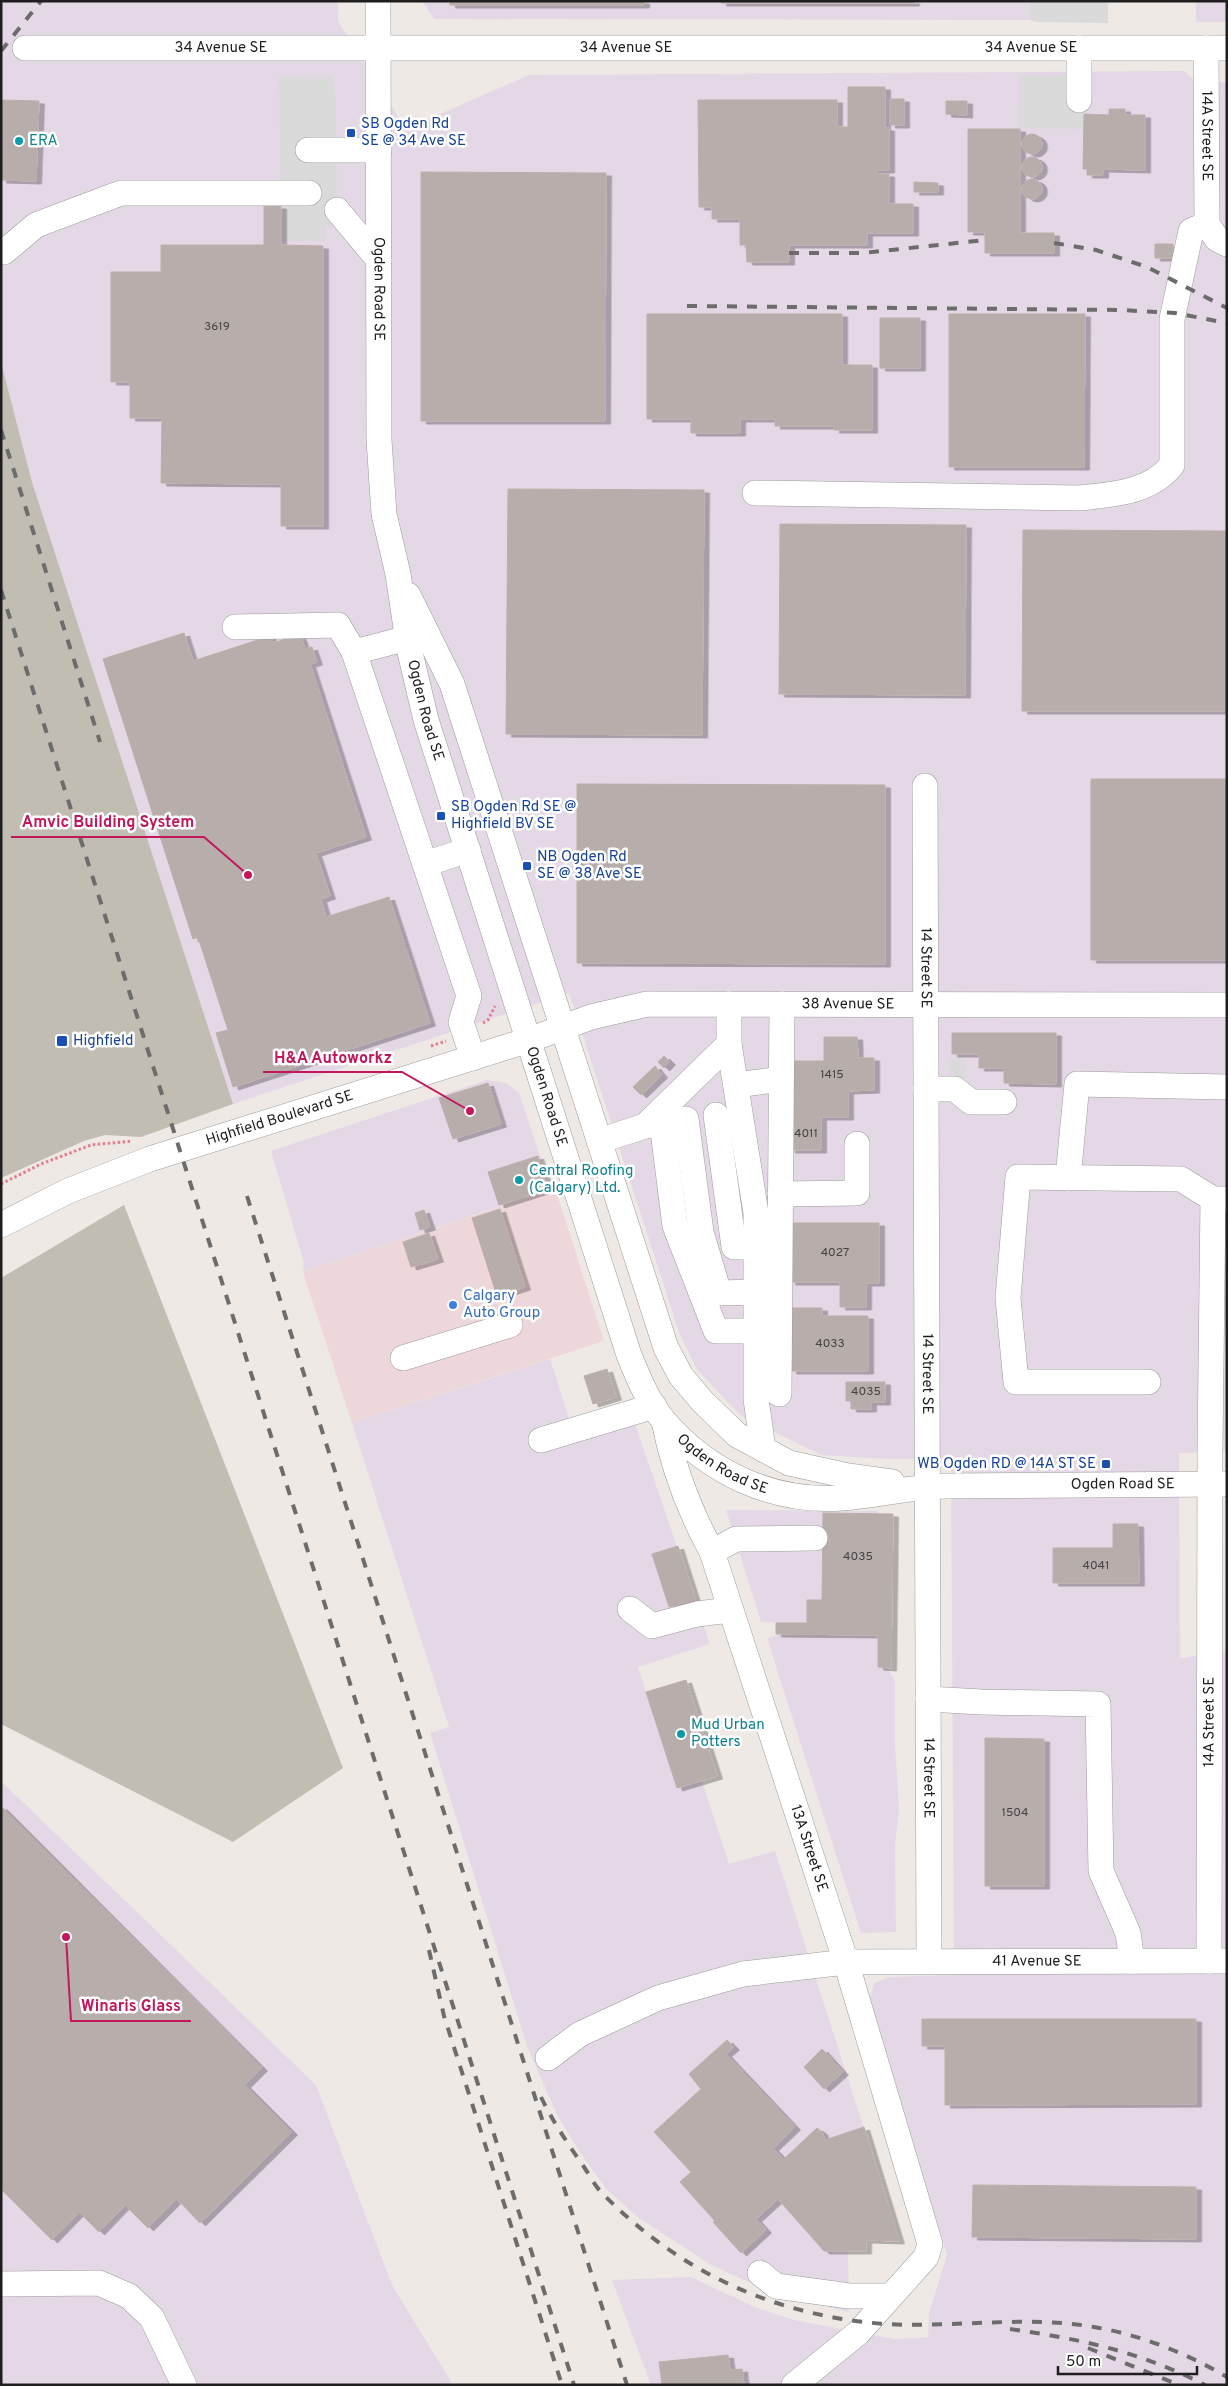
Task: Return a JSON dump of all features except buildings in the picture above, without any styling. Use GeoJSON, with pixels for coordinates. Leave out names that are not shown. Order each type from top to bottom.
{"type":"FeatureCollection","features":[{"type":"Feature","properties":{"kind":"street","name":"Ogden Road SE"},"geometry":{"type":"LineString","coordinates":[[378,1],[379,440],[384,514],[398,574],[408,638],[426,720],[629,1355],[659,1413],[694,1450],[734,1478],[782,1494],[840,1498],[927,1486],[1218,1484]]}},
{"type":"Feature","properties":{"kind":"street","name":"34 Avenue SE"},"geometry":{"type":"LineString","coordinates":[[25,48],[1217,48]]}},
{"type":"Feature","properties":{"kind":"street"},"geometry":{"type":"LineString","coordinates":[[1078,100],[1079,48]]}},
{"type":"Feature","properties":{"kind":"street","name":"14A Street SE"},"geometry":{"type":"LineString","coordinates":[[1207,224],[1217,48]]}},
{"type":"Feature","properties":{"kind":"street"},"geometry":{"type":"LineString","coordinates":[[308,150],[379,150]]}},
{"type":"Feature","properties":{"kind":"street"},"geometry":{"type":"LineString","coordinates":[[4,252],[36,225],[121,193],[309,193]]}},
{"type":"Feature","properties":{"kind":"street"},"geometry":{"type":"LineString","coordinates":[[337,210],[379,260]]}},
{"type":"Feature","properties":{"kind":"street"},"geometry":{"type":"LineString","coordinates":[[755,493],[1078,498],[1110,495],[1145,486],[1164,475],[1172,466],[1172,319],[1191,231],[1207,224],[1217,239],[1227,244]]}},
{"type":"Feature","properties":{"kind":"street","name":"Ogden Road SE"},"geometry":{"type":"LineString","coordinates":[[398,574],[452,684],[666,1348],[681,1376],[702,1401],[737,1435],[789,1463],[848,1476],[927,1486]]}},
{"type":"Feature","properties":{"kind":"street"},"geometry":{"type":"LineString","coordinates":[[235,627],[338,625],[354,652],[469,996],[461,1022],[473,1058]]}},
{"type":"Feature","properties":{"kind":"street"},"geometry":{"type":"LineString","coordinates":[[354,652],[408,638]]}},
{"type":"Feature","properties":{"kind":"street","name":"14 Street SE"},"geometry":{"type":"LineString","coordinates":[[925,786],[928,1960]]}},
{"type":"Feature","properties":{"kind":"street"},"geometry":{"type":"LineString","coordinates":[[425,864],[468,850]]}},
{"type":"Feature","properties":{"kind":"street","name":"38 Avenue SE"},"geometry":{"type":"LineString","coordinates":[[562,1027],[619,1009],[647,1004],[1227,1005]]}},
{"type":"Feature","properties":{"kind":"street"},"geometry":{"type":"LineString","coordinates":[[729,1004],[731,1052],[741,1084],[742,1118],[734,1247],[756,1247]]}},
{"type":"Feature","properties":{"kind":"street"},"geometry":{"type":"LineString","coordinates":[[779,1394],[779,1331],[772,1207],[781,1079],[782,1004]]}},
{"type":"Feature","properties":{"kind":"street","name":"Highfield Boulevard SE"},"geometry":{"type":"LineString","coordinates":[[1,1225],[68,1192],[150,1159],[473,1058],[562,1027]]}},
{"type":"Feature","properties":{"kind":"street"},"geometry":{"type":"LineString","coordinates":[[731,1052],[664,1123],[674,1226],[716,1331],[779,1331]]}},
{"type":"Feature","properties":{"kind":"street"},"geometry":{"type":"LineString","coordinates":[[741,1084],[781,1079]]}},
{"type":"Feature","properties":{"kind":"street"},"geometry":{"type":"LineString","coordinates":[[1068,1178],[1077,1084],[1227,1087]]}},
{"type":"Feature","properties":{"kind":"street"},"geometry":{"type":"LineString","coordinates":[[926,1089],[955,1089],[971,1102],[1004,1102]]}},
{"type":"Feature","properties":{"kind":"street"},"geometry":{"type":"LineString","coordinates":[[599,1142],[664,1123],[742,1118]]}},
{"type":"Feature","properties":{"kind":"street"},"geometry":{"type":"LineString","coordinates":[[742,1118],[772,1207],[756,1247],[756,1399],[762,1449]]}},
{"type":"Feature","properties":{"kind":"street"},"geometry":{"type":"LineString","coordinates":[[664,1123],[701,1232],[719,1293],[755,1292]]}},
{"type":"Feature","properties":{"kind":"street"},"geometry":{"type":"LineString","coordinates":[[772,1207],[858,1193],[857,1144]]}},
{"type":"Feature","properties":{"kind":"street"},"geometry":{"type":"LineString","coordinates":[[1148,1382],[1016,1382],[1008,1298],[1018,1177],[1181,1179],[1220,1199]]}},
{"type":"Feature","properties":{"kind":"street","name":"14A Street SE"},"geometry":{"type":"LineString","coordinates":[[1218,1961],[1220,1199]]}},
{"type":"Feature","properties":{"kind":"street"},"geometry":{"type":"LineString","coordinates":[[403,1358],[510,1325]]}},
{"type":"Feature","properties":{"kind":"street"},"geometry":{"type":"LineString","coordinates":[[541,1440],[659,1413]]}},
{"type":"Feature","properties":{"kind":"street","name":"13A Street SE"},"geometry":{"type":"LineString","coordinates":[[659,1413],[671,1455],[692,1515],[712,1552],[846,1962],[930,2244],[926,2257],[858,2333],[794,2385]]}},
{"type":"Feature","properties":{"kind":"street"},"geometry":{"type":"LineString","coordinates":[[712,1552],[736,1539],[815,1538]]}},
{"type":"Feature","properties":{"kind":"street"},"geometry":{"type":"LineString","coordinates":[[630,1609],[652,1626],[696,1614],[730,1610]]}},
{"type":"Feature","properties":{"kind":"street"},"geometry":{"type":"LineString","coordinates":[[928,1699],[1098,1704],[1101,1871],[1128,1933],[1132,1961]]}},
{"type":"Feature","properties":{"kind":"street","name":"41 Avenue SE"},"geometry":{"type":"LineString","coordinates":[[548,2058],[580,2034],[658,1998],[743,1974],[846,1962],[928,1960],[1218,1961]]}},
{"type":"Feature","properties":{"kind":"street"},"geometry":{"type":"LineString","coordinates":[[760,2274],[776,2286],[849,2296],[890,2296]]}},
{"type":"Feature","properties":{"kind":"street"},"geometry":{"type":"LineString","coordinates":[[1,2284],[98,2283],[129,2296],[152,2318],[184,2385]]}},
{"type":"Feature","properties":{"kind":"path"},"geometry":{"type":"LineString","coordinates":[[430,1046],[465,1033],[488,1020],[494,1007],[498,1005]]}},
{"type":"Feature","properties":{"kind":"path"},"geometry":{"type":"LineString","coordinates":[[1,1184],[41,1164],[91,1145],[141,1139]]}},
{"type":"Feature","properties":{"kind":"shaded area"},"geometry":{"type":"Polygon","coordinates":[[[1,1],[338,1],[338,21],[406,129],[529,75],[1184,71],[1196,82],[1227,82],[1227,1452],[1179,1453],[1180,1658],[1227,1651],[1227,2385],[651,2385],[612,2280],[691,2277],[757,2308],[794,2320],[895,2339],[928,2337],[929,2313],[947,2255],[870,1998],[874,1983],[890,1977],[954,1975],[951,1459],[888,1459],[821,1455],[740,1415],[696,1368],[679,1332],[569,993],[233,1104],[32,482],[1,362],[1,1]]]}},
{"type":"Feature","properties":{"kind":"shaded area"},"geometry":{"type":"Polygon","coordinates":[[[422,1],[1030,1],[1030,20],[434,19],[422,1]]]}},
{"type":"Feature","properties":{"kind":"shaded area"},"geometry":{"type":"Polygon","coordinates":[[[1030,1],[1108,1],[1108,23],[1036,22],[1030,20],[1030,1]]]}},
{"type":"Feature","properties":{"kind":"shaded area"},"geometry":{"type":"Polygon","coordinates":[[[1196,1],[1227,1],[1227,22],[1196,22],[1196,1]]]}},
{"type":"Feature","properties":{"kind":"shaded area"},"geometry":{"type":"Polygon","coordinates":[[[1019,76],[1091,76],[1084,110],[1084,129],[1018,128],[1019,76]]]}},
{"type":"Feature","properties":{"kind":"shaded area"},"geometry":{"type":"Polygon","coordinates":[[[279,77],[333,77],[336,100],[337,226],[326,226],[325,241],[281,241],[279,77]]]}},
{"type":"Feature","properties":{"kind":"shaded area"},"geometry":{"type":"Polygon","coordinates":[[[1,362],[32,482],[233,1104],[141,1137],[105,1135],[84,1141],[1,1178],[1,362]]]}},
{"type":"Feature","properties":{"kind":"shaded area"},"geometry":{"type":"Polygon","coordinates":[[[949,1058],[965,1058],[965,1081],[949,1081],[949,1058]]]}},
{"type":"Feature","properties":{"kind":"shaded area"},"geometry":{"type":"Polygon","coordinates":[[[487,1080],[506,1083],[519,1093],[551,1189],[303,1272],[304,1263],[271,1151],[487,1080]]]}},
{"type":"Feature","properties":{"kind":"shaded area","name":"Calgary Auto Group"},"geometry":{"type":"Polygon","coordinates":[[[555,1188],[604,1341],[352,1423],[303,1272],[555,1188]]]}},
{"type":"Feature","properties":{"kind":"shaded area"},"geometry":{"type":"Polygon","coordinates":[[[124,1205],[343,1768],[233,1842],[1,1724],[1,1278],[124,1205]]]}},
{"type":"Feature","properties":{"kind":"shaded area"},"geometry":{"type":"Polygon","coordinates":[[[550,1359],[571,1424],[629,1406],[710,1644],[638,1667],[677,1788],[702,1781],[729,1864],[775,1851],[899,2238],[899,2241],[866,2240],[866,2251],[848,2251],[849,2312],[770,2292],[711,2265],[639,2218],[607,2190],[579,2151],[557,2115],[527,2046],[430,1733],[449,1727],[352,1423],[550,1359]]]}},
{"type":"Feature","properties":{"kind":"shaded area"},"geometry":{"type":"Polygon","coordinates":[[[726,1510],[878,1511],[878,1514],[893,1514],[891,1668],[888,1668],[895,1681],[895,1745],[899,1808],[895,1846],[896,1932],[861,1933],[767,1638],[778,1635],[776,1634],[776,1623],[761,1622],[726,1510]]]}},
{"type":"Feature","properties":{"kind":"shaded area"},"geometry":{"type":"Polygon","coordinates":[[[1,1781],[316,2085],[392,2285],[453,2385],[1,2385],[1,1781]]]}},
{"type":"Feature","properties":{"kind":"railway"},"geometry":{"type":"LineString","coordinates":[[1,51],[41,1]]}},
{"type":"Feature","properties":{"kind":"railway"},"geometry":{"type":"LineString","coordinates":[[789,253],[863,253],[985,240]]}},
{"type":"Feature","properties":{"kind":"railway"},"geometry":{"type":"LineString","coordinates":[[1054,243],[1096,250],[1147,267],[1227,308]]}},
{"type":"Feature","properties":{"kind":"railway"},"geometry":{"type":"LineString","coordinates":[[687,306],[1121,310],[1175,313],[1227,323]]}},
{"type":"Feature","properties":{"kind":"railway"},"geometry":{"type":"LineString","coordinates":[[1,430],[100,742]]}},
{"type":"Feature","properties":{"kind":"railway"},"geometry":{"type":"LineString","coordinates":[[1,590],[574,2385]]}},
{"type":"Feature","properties":{"kind":"railway"},"geometry":{"type":"LineString","coordinates":[[247,1196],[627,2385]]}},
{"type":"Feature","properties":{"kind":"railway"},"geometry":{"type":"LineString","coordinates":[[429,1950],[444,2016],[562,2385]]}},
{"type":"Feature","properties":{"kind":"railway"},"geometry":{"type":"LineString","coordinates":[[541,2097],[561,2133],[595,2184],[632,2221],[663,2246],[696,2267],[731,2285],[767,2300],[805,2311],[844,2319],[885,2324],[1042,2322],[1112,2330],[1163,2346],[1196,2360],[1227,2377]]}},
{"type":"Feature","properties":{"kind":"railway"},"geometry":{"type":"LineString","coordinates":[[1010,2329],[1061,2337],[1110,2348],[1158,2364],[1205,2385]]}},
{"type":"Feature","properties":{"kind":"railway"},"geometry":{"type":"LineString","coordinates":[[1088,2348],[1179,2385]]}},
{"type":"Feature","properties":{"kind":"place","name":"SB Ogden Rd SE @ 34 Ave SE"},"geometry":{"type":"Point","coordinates":[351,133]}},
{"type":"Feature","properties":{"kind":"place","name":"ERA"},"geometry":{"type":"Point","coordinates":[19,141]}},
{"type":"Feature","properties":{"kind":"place","name":"SB Ogden Rd SE @ Highfield BV SE"},"geometry":{"type":"Point","coordinates":[441,816]}},
{"type":"Feature","properties":{"kind":"place","name":"NB Ogden Rd SE @ 38 Ave SE"},"geometry":{"type":"Point","coordinates":[527,866]}},
{"type":"Feature","properties":{"kind":"place","name":"Amvic Building System"},"geometry":{"type":"Point","coordinates":[248,875]}},
{"type":"Feature","properties":{"kind":"place","name":"Highfield"},"geometry":{"type":"Point","coordinates":[62,1041]}},
{"type":"Feature","properties":{"kind":"place","name":"H&A Autoworkz"},"geometry":{"type":"Point","coordinates":[470,1111]}},
{"type":"Feature","properties":{"kind":"place","name":"Central Roofing (Calgary) Ltd."},"geometry":{"type":"Point","coordinates":[519,1180]}},
{"type":"Feature","properties":{"kind":"place","name":"Calgary Auto Group"},"geometry":{"type":"Point","coordinates":[453,1305]}},
{"type":"Feature","properties":{"kind":"place","name":"WB Ogden RD @ 14A ST SE"},"geometry":{"type":"Point","coordinates":[1106,1464]}},
{"type":"Feature","properties":{"kind":"place","name":"Mud Urban Potters"},"geometry":{"type":"Point","coordinates":[681,1734]}},
{"type":"Feature","properties":{"kind":"place","name":"Winaris Glass"},"geometry":{"type":"Point","coordinates":[66,1937]}}]}
